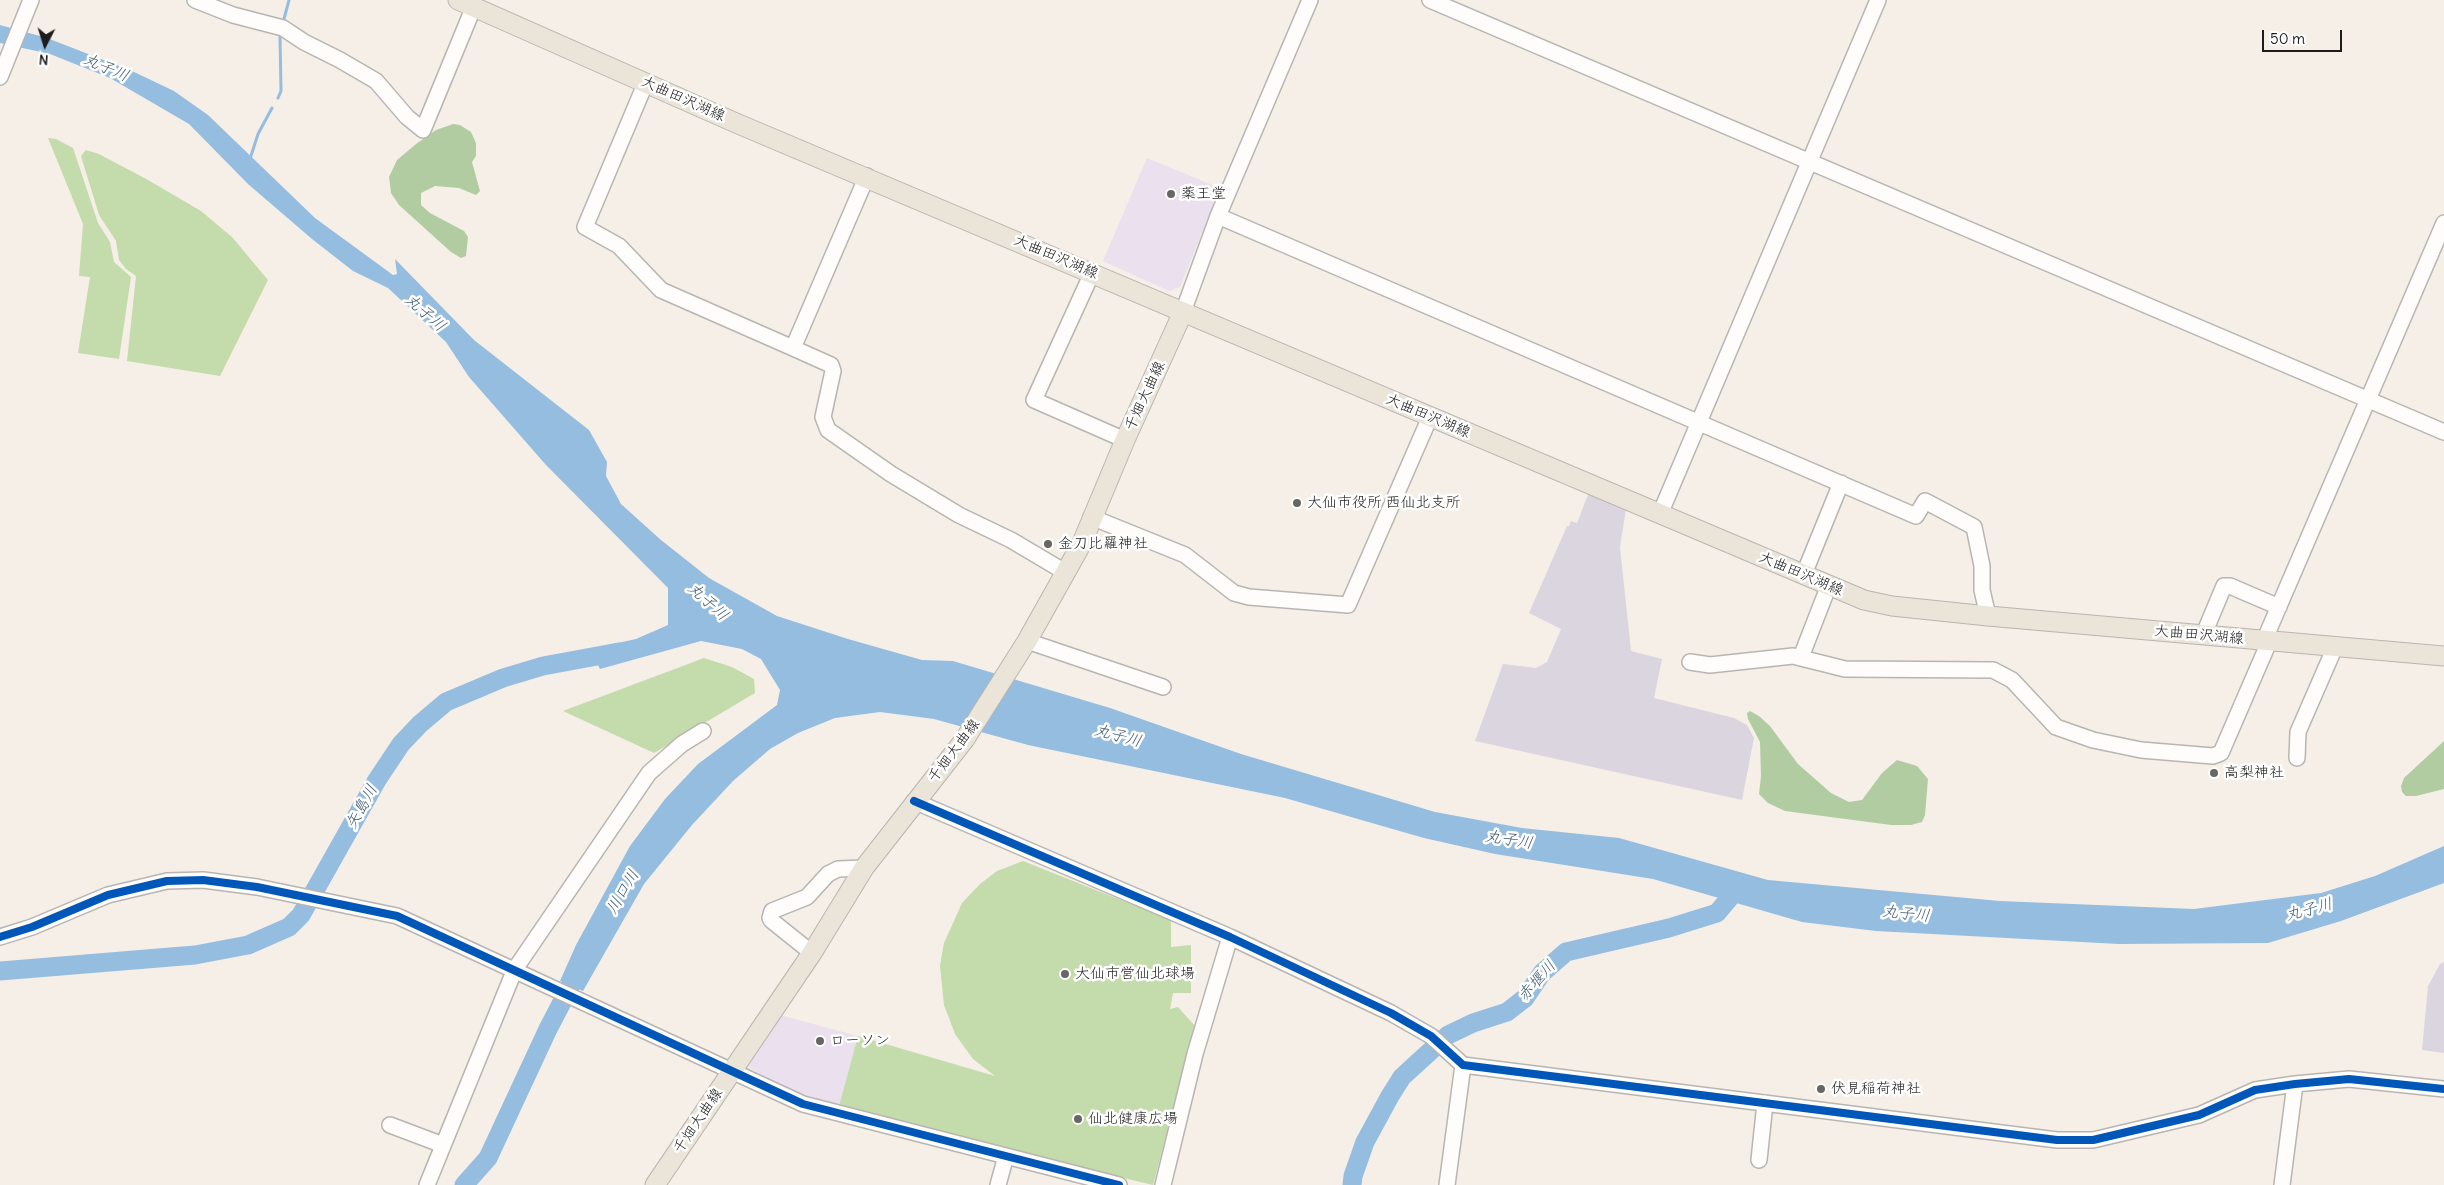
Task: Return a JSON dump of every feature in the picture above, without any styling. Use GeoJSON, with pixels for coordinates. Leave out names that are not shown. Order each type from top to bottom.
{"type":"FeatureCollection","features":[{"type":"Feature","properties":{"kind":"main road","name":"大曲田沢湖線"},"geometry":{"type":"LineString","coordinates":[[468,2],[736,122],[1864,600],[1892,606],[1988,616],[2266,642],[2444,656]]}},
{"type":"Feature","properties":{"kind":"main road","name":"千畑大曲線"},"geometry":{"type":"LineString","coordinates":[[655,1185],[812,953],[864,868],[914,801],[942,770],[965,739],[1027,641],[1082,543],[1125,440],[1183,312]]}},
{"type":"Feature","properties":{"kind":"street"},"geometry":{"type":"LineString","coordinates":[[0,77],[31,0]]}},
{"type":"Feature","properties":{"kind":"street"},"geometry":{"type":"LineString","coordinates":[[195,0],[233,15],[283,28],[304,42],[340,60],[376,81],[407,117],[423,130],[470,16],[468,2]]}},
{"type":"Feature","properties":{"kind":"street"},"geometry":{"type":"LineString","coordinates":[[1183,312],[1218,216],[1310,0]]}},
{"type":"Feature","properties":{"kind":"street"},"geometry":{"type":"LineString","coordinates":[[1430,0],[1808,163],[2444,432]]}},
{"type":"Feature","properties":{"kind":"street"},"geometry":{"type":"LineString","coordinates":[[1660,514],[1878,0]]}},
{"type":"Feature","properties":{"kind":"street"},"geometry":{"type":"LineString","coordinates":[[646,82],[585,227],[619,246],[661,290],[831,366],[833,371],[824,417],[828,430],[891,474],[959,515],[1012,540],[1065,572]]}},
{"type":"Feature","properties":{"kind":"street"},"geometry":{"type":"LineString","coordinates":[[793,348],[867,176]]}},
{"type":"Feature","properties":{"kind":"street"},"geometry":{"type":"LineString","coordinates":[[1218,216],[1916,516],[1925,501],[1974,527],[1982,566],[1982,590],[1988,616]]}},
{"type":"Feature","properties":{"kind":"street"},"geometry":{"type":"LineString","coordinates":[[1690,662],[1710,665],[1800,657],[1845,669],[1993,670],[2012,680],[2056,727],[2093,740],[2142,750],[2213,756],[2221,753],[2279,607],[2444,223]]}},
{"type":"Feature","properties":{"kind":"street"},"geometry":{"type":"LineString","coordinates":[[1092,273],[1034,400],[1125,440]]}},
{"type":"Feature","properties":{"kind":"street"},"geometry":{"type":"LineString","coordinates":[[1092,517],[1185,555],[1234,593],[1249,597],[1348,605],[1430,417]]}},
{"type":"Feature","properties":{"kind":"street"},"geometry":{"type":"LineString","coordinates":[[1804,574],[1840,483]]}},
{"type":"Feature","properties":{"kind":"street"},"geometry":{"type":"LineString","coordinates":[[1800,657],[1829,585]]}},
{"type":"Feature","properties":{"kind":"street"},"geometry":{"type":"LineString","coordinates":[[2203,636],[2224,586],[2230,586],[2279,607]]}},
{"type":"Feature","properties":{"kind":"street"},"geometry":{"type":"LineString","coordinates":[[1027,641],[1163,687]]}},
{"type":"Feature","properties":{"kind":"street"},"geometry":{"type":"LineString","coordinates":[[2297,758],[2298,732],[2335,647]]}},
{"type":"Feature","properties":{"kind":"street"},"geometry":{"type":"LineString","coordinates":[[427,1185],[443,1145],[521,972],[649,773],[682,744],[703,731]]}},
{"type":"Feature","properties":{"kind":"street"},"geometry":{"type":"LineString","coordinates":[[914,801],[1230,937],[1391,1013],[1431,1036],[1463,1065],[2058,1140],[2093,1140],[2199,1115],[2255,1090],[2295,1084],[2348,1079],[2444,1090]]}},
{"type":"Feature","properties":{"kind":"street"},"geometry":{"type":"LineString","coordinates":[[812,953],[772,921],[770,918],[772,911],[798,903],[806,898],[828,874],[838,869],[864,868]]}},
{"type":"Feature","properties":{"kind":"street"},"geometry":{"type":"LineString","coordinates":[[0,937],[32,927],[108,895],[167,881],[203,880],[280,892],[397,916],[732,1070],[776,1094],[803,1104],[1119,1185]]}},
{"type":"Feature","properties":{"kind":"street"},"geometry":{"type":"LineString","coordinates":[[1163,1185],[1195,1054],[1230,937]]}},
{"type":"Feature","properties":{"kind":"street"},"geometry":{"type":"LineString","coordinates":[[1447,1185],[1463,1065]]}},
{"type":"Feature","properties":{"kind":"street"},"geometry":{"type":"LineString","coordinates":[[2282,1185],[2295,1084]]}},
{"type":"Feature","properties":{"kind":"street"},"geometry":{"type":"LineString","coordinates":[[1760,1160],[1765,1103]]}},
{"type":"Feature","properties":{"kind":"street"},"geometry":{"type":"LineString","coordinates":[[390,1124],[443,1145]]}},
{"type":"Feature","properties":{"kind":"street"},"geometry":{"type":"LineString","coordinates":[[998,1185],[1006,1156]]}},
{"type":"Feature","properties":{"kind":"shaded area"},"geometry":{"type":"Polygon","coordinates":[[[1147,158],[1220,188],[1180,287],[1169,291],[1103,261],[1147,158]]]}},
{"type":"Feature","properties":{"kind":"shaded area"},"geometry":{"type":"Polygon","coordinates":[[[1589,492],[1626,509],[1620,547],[1631,651],[1662,659],[1654,698],[1734,718],[1747,725],[1754,738],[1742,800],[1475,741],[1503,664],[1536,668],[1547,662],[1561,629],[1529,613],[1567,526],[1569,526],[1571,521],[1577,523],[1589,492]]]}},
{"type":"Feature","properties":{"kind":"shaded area"},"geometry":{"type":"Polygon","coordinates":[[[2444,962],[2444,1053],[2422,1050],[2428,986],[2440,964],[2444,962]]]}},
{"type":"Feature","properties":{"kind":"shaded area"},"geometry":{"type":"Polygon","coordinates":[[[780,1015],[858,1036],[839,1106],[807,1099],[748,1067],[780,1015]]]}},
{"type":"Feature","properties":{"kind":"green space"},"geometry":{"type":"Polygon","coordinates":[[[453,124],[460,125],[471,132],[476,143],[476,156],[472,162],[480,191],[476,195],[459,188],[435,186],[421,193],[421,205],[430,213],[464,231],[468,237],[466,256],[461,258],[451,252],[399,205],[391,193],[389,177],[397,160],[416,144],[436,130],[453,124]]]}},
{"type":"Feature","properties":{"kind":"green space"},"geometry":{"type":"Polygon","coordinates":[[[48,138],[56,139],[73,148],[98,223],[110,242],[114,262],[131,277],[119,359],[78,353],[90,277],[79,276],[83,224],[48,138]]]}},
{"type":"Feature","properties":{"kind":"green space"},"geometry":{"type":"Polygon","coordinates":[[[86,150],[99,154],[201,211],[232,237],[268,280],[220,376],[127,361],[136,276],[126,269],[119,260],[116,241],[99,215],[81,156],[86,150]]]}},
{"type":"Feature","properties":{"kind":"green space"},"geometry":{"type":"Polygon","coordinates":[[[704,658],[732,667],[754,679],[755,693],[654,753],[563,711],[704,658]]]}},
{"type":"Feature","properties":{"kind":"green space"},"geometry":{"type":"Polygon","coordinates":[[[1750,711],[1770,726],[1798,764],[1831,793],[1849,802],[1862,800],[1882,773],[1897,760],[1917,766],[1928,779],[1925,815],[1922,822],[1911,825],[1891,825],[1785,811],[1768,803],[1759,794],[1761,776],[1760,742],[1748,719],[1747,713],[1750,711]]]}},
{"type":"Feature","properties":{"kind":"green space"},"geometry":{"type":"Polygon","coordinates":[[[2444,741],[2444,789],[2416,796],[2406,796],[2402,792],[2401,786],[2404,778],[2444,741]]]}},
{"type":"Feature","properties":{"kind":"green space"},"geometry":{"type":"Polygon","coordinates":[[[1023,861],[1171,920],[1171,947],[1191,945],[1191,993],[1173,993],[1170,1009],[1178,1007],[1195,1026],[1153,1185],[980,1144],[839,1106],[858,1036],[995,1076],[973,1059],[955,1034],[944,1005],[940,966],[944,943],[962,903],[980,884],[997,871],[1023,861]]]}},
{"type":"Feature","properties":{"kind":"water","name":"丸子川"},"geometry":{"type":"Polygon","coordinates":[[[0,25],[47,38],[132,71],[174,91],[208,115],[315,218],[393,275],[397,274],[395,259],[474,340],[589,430],[607,462],[606,476],[621,504],[661,540],[709,578],[777,616],[922,660],[953,661],[1110,708],[1241,754],[1435,812],[1522,828],[1619,838],[1768,880],[2000,901],[2194,909],[2321,893],[2375,876],[2444,846],[2444,883],[2341,921],[2268,943],[2119,944],[1876,931],[1802,922],[1653,879],[1495,854],[1424,838],[1285,798],[1028,745],[934,719],[880,712],[835,718],[798,733],[770,749],[733,781],[692,825],[644,884],[583,991],[560,981],[576,945],[630,846],[665,799],[698,764],[777,705],[780,690],[761,659],[742,649],[701,641],[600,669],[590,649],[636,639],[668,625],[668,588],[546,465],[469,377],[446,342],[388,288],[353,271],[312,239],[248,184],[189,124],[110,78],[50,54],[0,43],[0,25]]]}},
{"type":"Feature","properties":{"kind":"waterway"},"geometry":{"type":"LineString","coordinates":[[284,19],[289,0]]}},
{"type":"Feature","properties":{"kind":"waterway"},"geometry":{"type":"LineString","coordinates":[[278,98],[281,91],[280,36]]}},
{"type":"Feature","properties":{"kind":"waterway"},"geometry":{"type":"LineString","coordinates":[[250,159],[258,134],[272,108]]}},
{"type":"Feature","properties":{"kind":"waterway","name":"矢島川"},"geometry":{"type":"LineString","coordinates":[[0,971],[195,955],[248,945],[289,927],[301,915],[377,780],[401,744],[420,724],[446,702],[503,678],[543,666],[619,652]]}},
{"type":"Feature","properties":{"kind":"waterway","name":"赤堰川"},"geometry":{"type":"LineString","coordinates":[[1352,1185],[1353,1176],[1365,1142],[1402,1077],[1448,1035],[1473,1023],[1507,1012],[1525,998],[1542,973],[1566,952],[1669,928],[1717,913],[1738,888]]}},
{"type":"Feature","properties":{"kind":"waterway","name":"川口川"},"geometry":{"type":"LineString","coordinates":[[464,1185],[488,1158],[548,1029],[583,962]]}},
{"type":"Feature","properties":{"kind":"cycle path"},"geometry":{"type":"LineString","coordinates":[[914,801],[1230,937],[1391,1013],[1431,1036],[1463,1065],[2057,1140],[2093,1140],[2199,1115],[2255,1090],[2295,1084],[2349,1079],[2444,1089]]}},
{"type":"Feature","properties":{"kind":"cycle path"},"geometry":{"type":"LineString","coordinates":[[0,937],[32,927],[108,895],[167,881],[203,880],[257,887],[397,916],[803,1104],[1119,1185]]}},
{"type":"Feature","properties":{"kind":"place","name":"薬王堂"},"geometry":{"type":"Point","coordinates":[1171,194]}},
{"type":"Feature","properties":{"kind":"place","name":"大仙市役所 西仙北支所"},"geometry":{"type":"Point","coordinates":[1297,503]}},
{"type":"Feature","properties":{"kind":"place","name":"金刀比羅神社"},"geometry":{"type":"Point","coordinates":[1048,544]}},
{"type":"Feature","properties":{"kind":"place","name":"高梨神社"},"geometry":{"type":"Point","coordinates":[2214,773]}},
{"type":"Feature","properties":{"kind":"place","name":"大仙市営仙北球場"},"geometry":{"type":"Point","coordinates":[1065,974]}},
{"type":"Feature","properties":{"kind":"place","name":"ローソン"},"geometry":{"type":"Point","coordinates":[820,1041]}},
{"type":"Feature","properties":{"kind":"place","name":"伏見稲荷神社"},"geometry":{"type":"Point","coordinates":[1821,1089]}},
{"type":"Feature","properties":{"kind":"place","name":"仙北健康広場"},"geometry":{"type":"Point","coordinates":[1078,1119]}}]}
